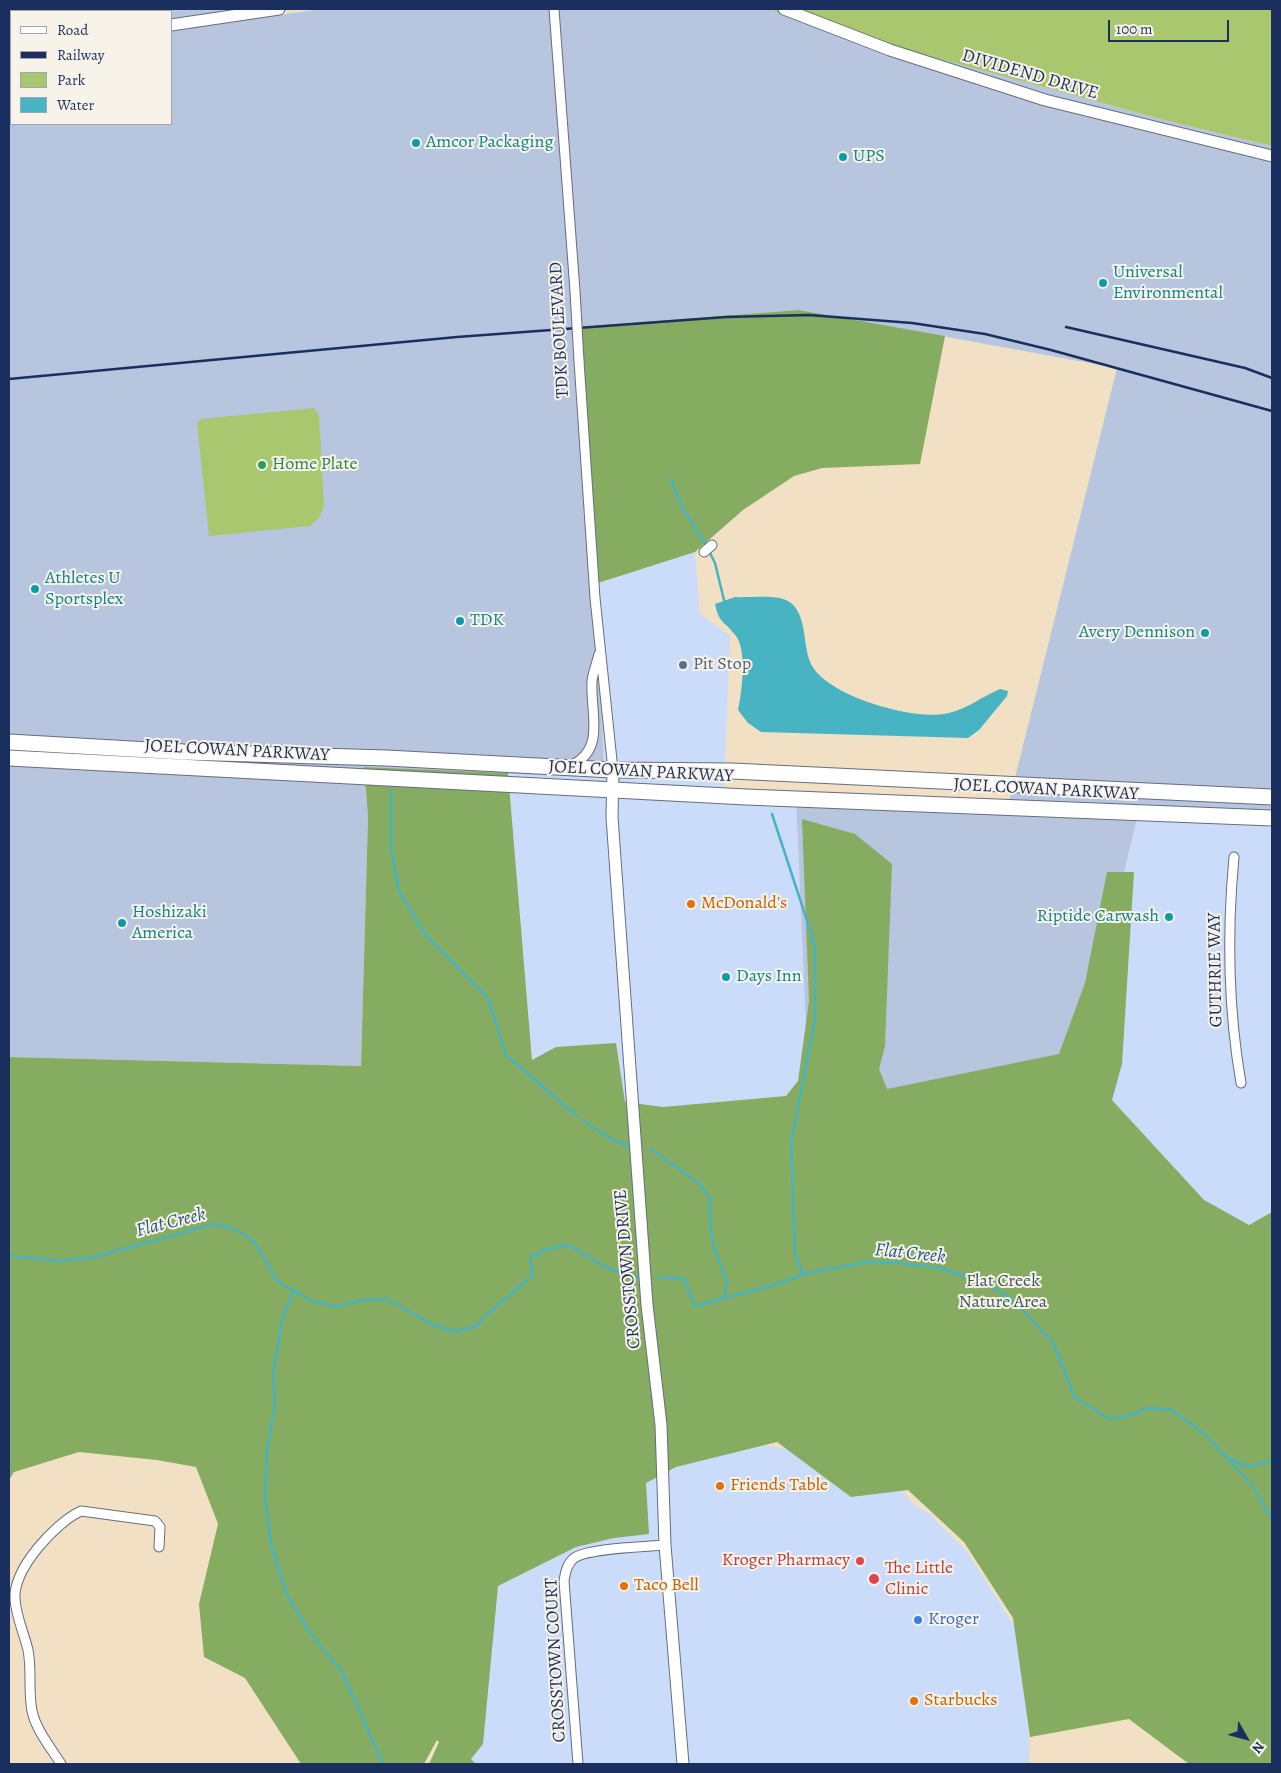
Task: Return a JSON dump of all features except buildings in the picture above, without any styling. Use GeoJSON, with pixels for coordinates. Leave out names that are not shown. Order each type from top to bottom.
{"type":"FeatureCollection","features":[{"type":"Feature","properties":{"kind":"main road","name":"JOEL COWAN PARKWAY"},"geometry":{"type":"LineString","coordinates":[[9,742],[184,752],[386,758],[613,770],[732,771],[1272,797]]}},
{"type":"Feature","properties":{"kind":"main road","name":"JOEL COWAN PARKWAY"},"geometry":{"type":"LineString","coordinates":[[9,758],[746,797],[1272,818]]}},
{"type":"Feature","properties":{"kind":"street"},"geometry":{"type":"LineString","coordinates":[[172,25],[279,9]]}},
{"type":"Feature","properties":{"kind":"street","name":"TDK BOULEVARD"},"geometry":{"type":"LineString","coordinates":[[554,9],[575,291],[580,408],[613,770]]}},
{"type":"Feature","properties":{"kind":"street","name":"DIVIDEND DRIVE"},"geometry":{"type":"LineString","coordinates":[[784,9],[890,50],[1045,100],[1272,156]]}},
{"type":"Feature","properties":{"kind":"street"},"geometry":{"type":"LineString","coordinates":[[704,552],[712,544]]}},
{"type":"Feature","properties":{"kind":"street","name":"TDK BOULEVARD"},"geometry":{"type":"LineString","coordinates":[[568,767],[582,761],[590,752],[594,742],[592,680],[601,649]]}},
{"type":"Feature","properties":{"kind":"street","name":"CROSSTOWN DRIVE"},"geometry":{"type":"LineString","coordinates":[[613,770],[612,817],[647,1305],[661,1425],[665,1545],[682,1764]]}},
{"type":"Feature","properties":{"kind":"street","name":"GUTHRIE WAY"},"geometry":{"type":"LineString","coordinates":[[1234,856],[1229,976],[1233,997],[1233,1035],[1241,1083]]}},
{"type":"Feature","properties":{"kind":"street"},"geometry":{"type":"LineString","coordinates":[[61,1764],[35,1720],[32,1710],[28,1649],[19,1622],[15,1597],[19,1576],[27,1562],[52,1534],[70,1516],[80,1511],[155,1521],[160,1527],[159,1547]]}},
{"type":"Feature","properties":{"kind":"street","name":"CROSSTOWN COURT"},"geometry":{"type":"LineString","coordinates":[[578,1764],[564,1581],[566,1569],[572,1559],[586,1553],[665,1545]]}},
{"type":"Feature","properties":{"kind":"shaded area"},"geometry":{"type":"Polygon","coordinates":[[[9,9],[233,9],[235,21],[322,9],[769,9],[811,24],[1172,122],[1272,146],[1272,810],[1140,806],[1078,1063],[810,1119],[796,799],[1009,802],[1117,368],[799,310],[577,327],[599,593],[604,778],[364,767],[368,816],[361,1066],[9,1057],[9,9]]]}},
{"type":"Feature","properties":{"kind":"shaded area"},"geometry":{"type":"Polygon","coordinates":[[[695,552],[700,614],[730,636],[724,791],[796,799],[810,1119],[537,1122],[508,773],[604,778],[598,583],[695,552]]]}},
{"type":"Feature","properties":{"kind":"shaded area"},"geometry":{"type":"Polygon","coordinates":[[[1140,806],[1272,810],[1272,1239],[1256,1257],[1078,1063],[1140,806]]]}},
{"type":"Feature","properties":{"kind":"shaded area"},"geometry":{"type":"Polygon","coordinates":[[[657,1430],[880,1462],[915,1506],[928,1513],[966,1550],[1024,1641],[1030,1764],[476,1764],[444,1733],[483,1578],[657,1430]]]}},
{"type":"Feature","properties":{"kind":"green space"},"geometry":{"type":"Polygon","coordinates":[[[769,9],[1272,9],[1272,146],[1172,122],[811,24],[769,9]]]}},
{"type":"Feature","properties":{"kind":"green space"},"geometry":{"type":"Polygon","coordinates":[[[799,310],[945,336],[920,464],[822,468],[794,476],[743,510],[695,552],[598,583],[577,327],[799,310]]]}},
{"type":"Feature","properties":{"kind":"green space","name":"Home Plate"},"geometry":{"type":"Polygon","coordinates":[[[314,408],[319,415],[324,506],[319,518],[310,526],[209,536],[197,423],[201,419],[314,408]]]}},
{"type":"Feature","properties":{"kind":"green space","name":"Flat Creek Nature Area"},"geometry":{"type":"Polygon","coordinates":[[[364,767],[508,773],[532,1060],[556,1047],[616,1043],[625,1102],[663,1107],[786,1096],[798,1081],[809,1001],[802,819],[855,834],[892,864],[885,1046],[879,1069],[887,1089],[1059,1054],[1085,983],[1107,872],[1134,872],[1122,1064],[1112,1100],[1204,1200],[1249,1225],[1272,1212],[1272,1764],[1189,1764],[1129,1719],[1030,1737],[1013,1618],[964,1542],[908,1490],[851,1497],[777,1442],[676,1467],[646,1483],[649,1534],[614,1538],[576,1547],[498,1586],[483,1744],[471,1759],[476,1764],[429,1764],[439,1742],[437,1740],[424,1764],[301,1764],[245,1678],[204,1657],[199,1604],[218,1524],[196,1467],[157,1460],[79,1452],[14,1472],[9,1480],[9,1057],[361,1066],[368,816],[364,767]]]}},
{"type":"Feature","properties":{"kind":"water"},"geometry":{"type":"Polygon","coordinates":[[[735,597],[769,597],[788,601],[799,613],[808,656],[811,664],[820,676],[834,686],[873,704],[916,714],[934,715],[956,711],[1000,689],[1008,691],[1007,696],[979,730],[968,738],[761,732],[748,723],[738,710],[742,683],[742,651],[736,636],[721,619],[715,604],[735,597]]]}},
{"type":"Feature","properties":{"kind":"waterway"},"geometry":{"type":"LineString","coordinates":[[671,479],[683,509],[707,546]]}},
{"type":"Feature","properties":{"kind":"waterway"},"geometry":{"type":"LineString","coordinates":[[709,551],[715,563],[724,600]]}},
{"type":"Feature","properties":{"kind":"waterway"},"geometry":{"type":"LineString","coordinates":[[391,790],[391,850],[399,891],[424,933],[488,998],[506,1055],[577,1116]]}},
{"type":"Feature","properties":{"kind":"waterway"},"geometry":{"type":"LineString","coordinates":[[772,814],[815,945],[815,1018],[791,1143],[795,1253],[803,1274]]}},
{"type":"Feature","properties":{"kind":"waterway"},"geometry":{"type":"LineString","coordinates":[[584,1121],[611,1139],[629,1147]]}},
{"type":"Feature","properties":{"kind":"waterway"},"geometry":{"type":"LineString","coordinates":[[651,1149],[700,1184],[710,1199],[710,1224],[715,1252],[727,1281],[724,1297]]}},
{"type":"Feature","properties":{"kind":"waterway","name":"Flat Creek"},"geometry":{"type":"LineString","coordinates":[[9,1256],[63,1261],[94,1257],[214,1224],[232,1228],[253,1240],[278,1282],[314,1302],[337,1306],[362,1300],[387,1299],[432,1324],[455,1332],[476,1326],[533,1275],[530,1257],[547,1249],[568,1245],[610,1269],[640,1278]]}},
{"type":"Feature","properties":{"kind":"waterway","name":"Flat Creek"},"geometry":{"type":"LineString","coordinates":[[658,1277],[684,1279],[695,1306],[780,1283],[803,1274],[867,1262],[900,1263],[939,1268],[977,1280],[1008,1296],[1053,1342],[1075,1398],[1110,1419],[1129,1416],[1148,1408],[1171,1410],[1205,1434],[1253,1486],[1272,1519]]}},
{"type":"Feature","properties":{"kind":"waterway"},"geometry":{"type":"LineString","coordinates":[[295,1290],[283,1315],[273,1374],[275,1404],[267,1452],[265,1495],[271,1545],[287,1595],[309,1631],[342,1672],[383,1764]]}},
{"type":"Feature","properties":{"kind":"waterway","name":"Flat Creek"},"geometry":{"type":"LineString","coordinates":[[1228,1460],[1231,1459],[1248,1466],[1272,1461]]}},
{"type":"Feature","properties":{"kind":"railway"},"geometry":{"type":"LineString","coordinates":[[9,379],[457,337],[726,317],[809,315],[912,323],[985,334],[1051,350],[1272,411]]}},
{"type":"Feature","properties":{"kind":"railway"},"geometry":{"type":"LineString","coordinates":[[1066,327],[1245,368],[1272,378]]}},
{"type":"Feature","properties":{"kind":"place","name":"Amcor Packaging"},"geometry":{"type":"Point","coordinates":[416,143]}},
{"type":"Feature","properties":{"kind":"place","name":"UPS"},"geometry":{"type":"Point","coordinates":[843,157]}},
{"type":"Feature","properties":{"kind":"place","name":"Universal Environmental"},"geometry":{"type":"Point","coordinates":[1103,283]}},
{"type":"Feature","properties":{"kind":"place","name":"Home Plate"},"geometry":{"type":"Point","coordinates":[262,465]}},
{"type":"Feature","properties":{"kind":"place","name":"Athletes U Sportsplex"},"geometry":{"type":"Point","coordinates":[35,589]}},
{"type":"Feature","properties":{"kind":"place","name":"TDK"},"geometry":{"type":"Point","coordinates":[460,621]}},
{"type":"Feature","properties":{"kind":"place","name":"Avery Dennison"},"geometry":{"type":"Point","coordinates":[1205,633]}},
{"type":"Feature","properties":{"kind":"place","name":"Pit Stop"},"geometry":{"type":"Point","coordinates":[683,665]}},
{"type":"Feature","properties":{"kind":"place","name":"McDonald's"},"geometry":{"type":"Point","coordinates":[691,904]}},
{"type":"Feature","properties":{"kind":"place","name":"Riptide Carwash"},"geometry":{"type":"Point","coordinates":[1169,917]}},
{"type":"Feature","properties":{"kind":"place","name":"Hoshizaki America"},"geometry":{"type":"Point","coordinates":[122,923]}},
{"type":"Feature","properties":{"kind":"place","name":"Days Inn"},"geometry":{"type":"Point","coordinates":[726,977]}},
{"type":"Feature","properties":{"kind":"place","name":"Friends Table"},"geometry":{"type":"Point","coordinates":[720,1486]}},
{"type":"Feature","properties":{"kind":"place","name":"Kroger Pharmacy"},"geometry":{"type":"Point","coordinates":[860,1561]}},
{"type":"Feature","properties":{"kind":"place","name":"The Little Clinic"},"geometry":{"type":"Point","coordinates":[874,1579]}},
{"type":"Feature","properties":{"kind":"place","name":"Taco Bell"},"geometry":{"type":"Point","coordinates":[624,1586]}},
{"type":"Feature","properties":{"kind":"place","name":"Kroger"},"geometry":{"type":"Point","coordinates":[918,1620]}},
{"type":"Feature","properties":{"kind":"place","name":"Starbucks"},"geometry":{"type":"Point","coordinates":[914,1701]}}]}
